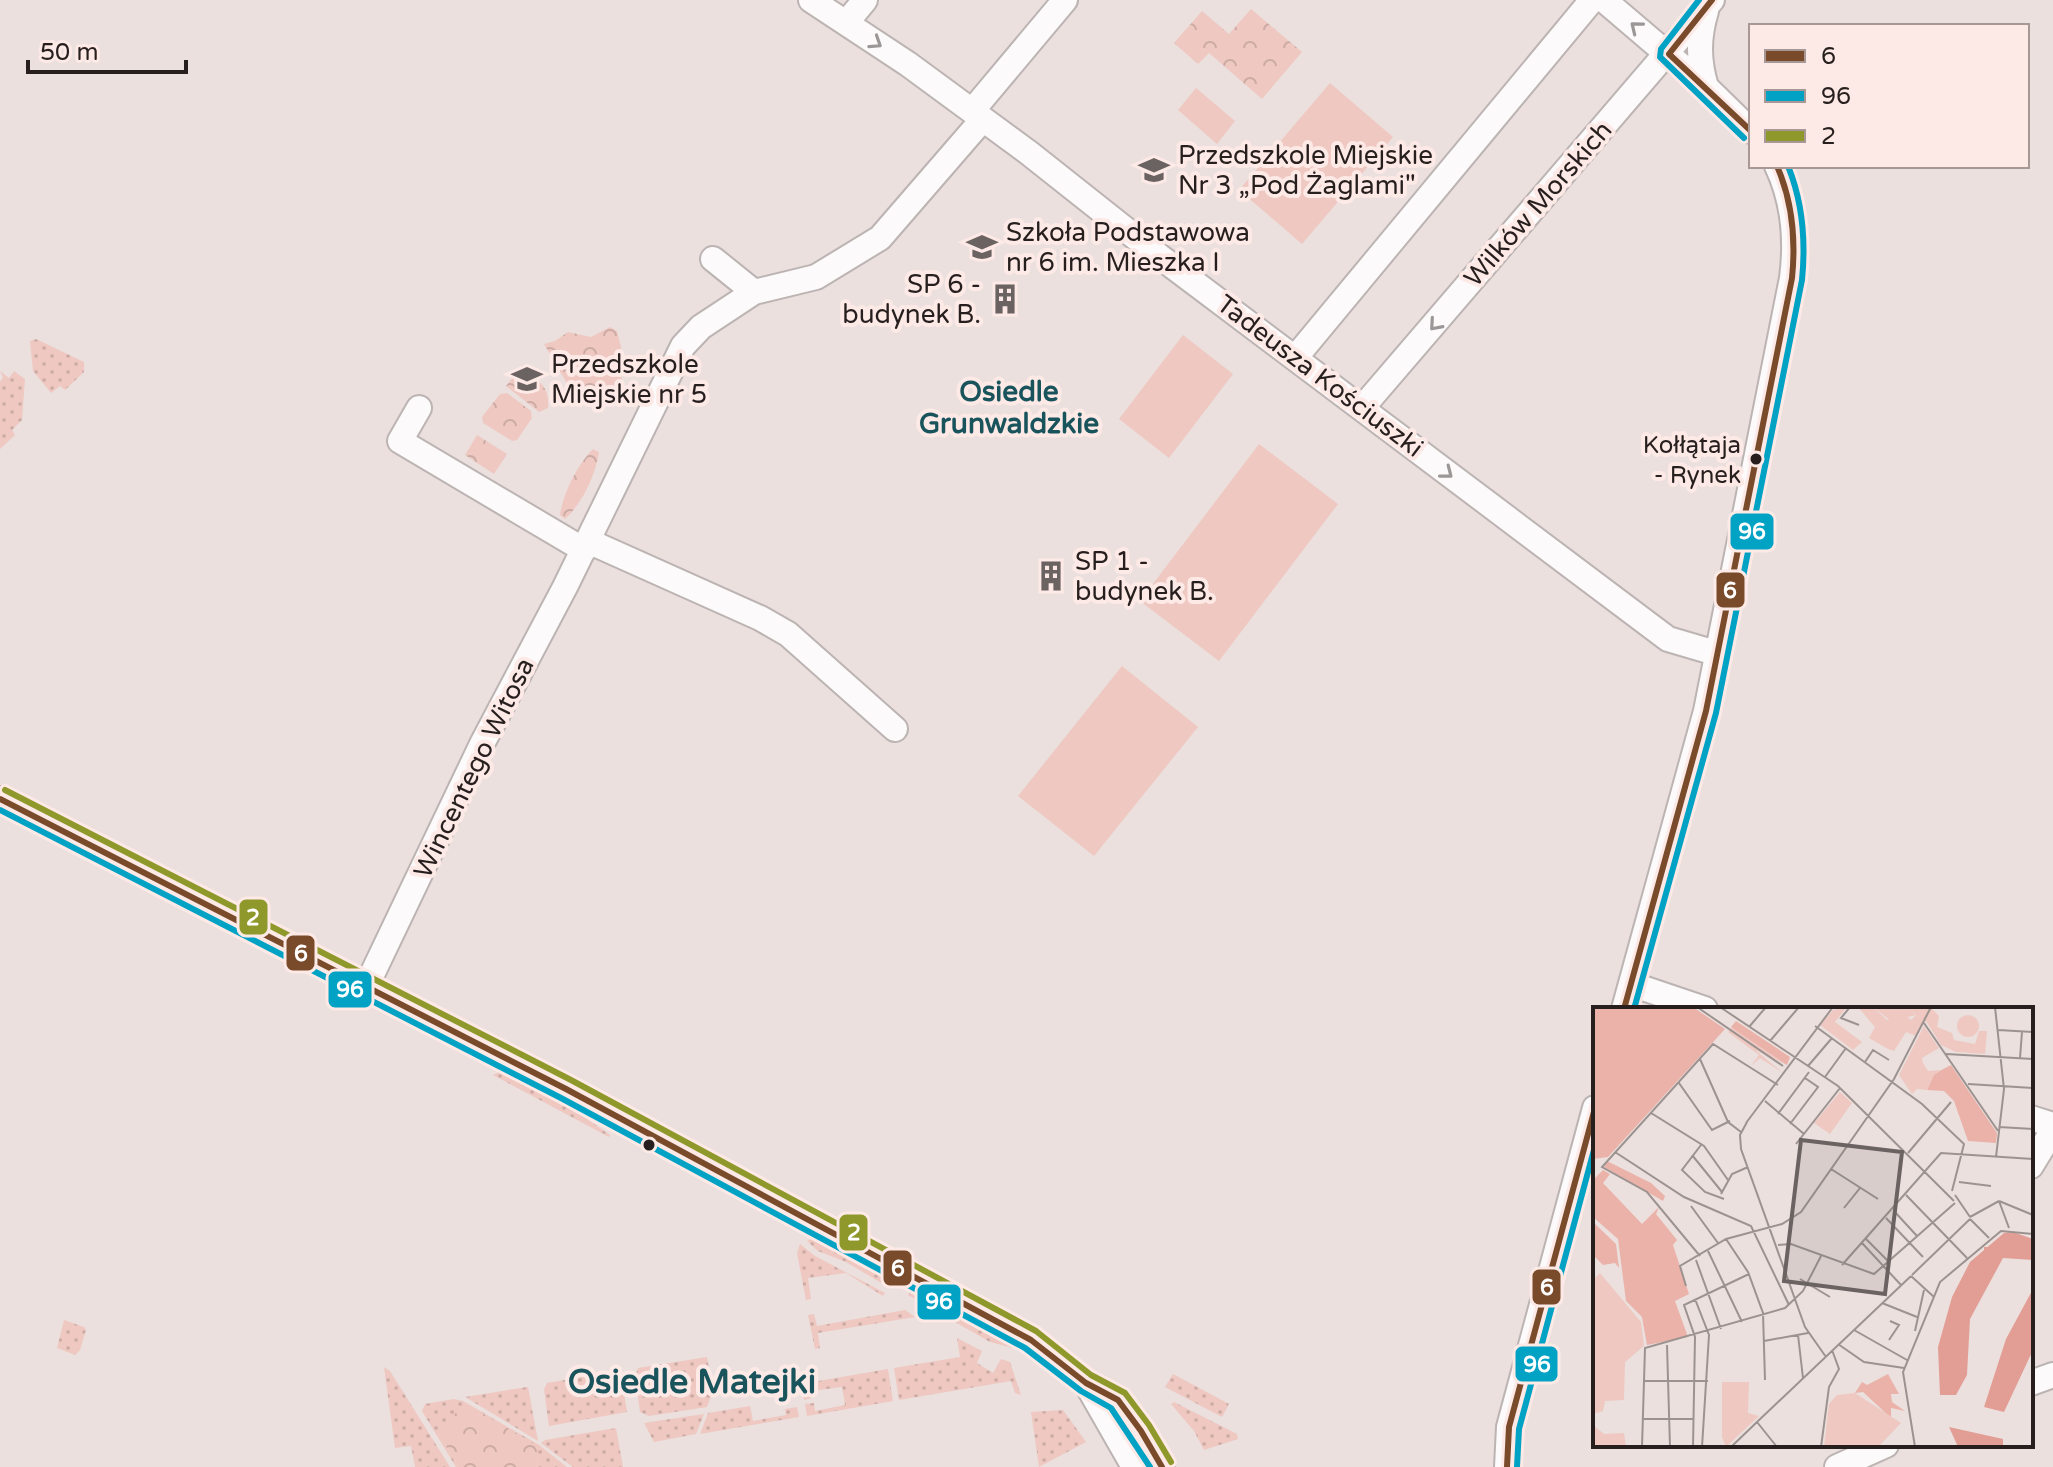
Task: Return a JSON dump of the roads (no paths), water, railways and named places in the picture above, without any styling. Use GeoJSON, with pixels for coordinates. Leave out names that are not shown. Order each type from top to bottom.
{"type":"FeatureCollection","features":[{"type":"Feature","properties":{"kind":"street","name":"Tadeusza Kościuszki"},"geometry":{"type":"LineString","coordinates":[[811,0],[978,115],[1668,639],[1719,654]]}},
{"type":"Feature","properties":{"kind":"street"},"geometry":{"type":"LineString","coordinates":[[846,23],[865,0]]}},
{"type":"Feature","properties":{"kind":"street","name":"Wincentego Witosa"},"geometry":{"type":"LineString","coordinates":[[366,987],[483,742],[586,545],[683,346],[701,327],[760,291],[816,277],[880,238],[1065,0]]}},
{"type":"Feature","properties":{"kind":"street"},"geometry":{"type":"LineString","coordinates":[[1295,358],[1592,0]]}},
{"type":"Feature","properties":{"kind":"street"},"geometry":{"type":"LineString","coordinates":[[1604,0],[1669,54],[1749,129]]}},
{"type":"Feature","properties":{"kind":"street"},"geometry":{"type":"LineString","coordinates":[[1706,87],[1699,49],[1701,29],[1710,2]]}},
{"type":"Feature","properties":{"kind":"street","name":"Wilków Morskich"},"geometry":{"type":"LineString","coordinates":[[1362,408],[1669,54],[1710,2]]}},
{"type":"Feature","properties":{"kind":"street"},"geometry":{"type":"LineString","coordinates":[[1625,1007],[1706,711],[1795,260],[1792,207],[1778,168]]}},
{"type":"Feature","properties":{"kind":"street"},"geometry":{"type":"LineString","coordinates":[[713,259],[760,291]]}},
{"type":"Feature","properties":{"kind":"street"},"geometry":{"type":"LineString","coordinates":[[419,408],[400,441],[586,545],[760,618],[788,634],[895,729]]}},
{"type":"Feature","properties":{"kind":"street"},"geometry":{"type":"LineString","coordinates":[[0,799],[566,1089],[1031,1340],[1086,1383],[1118,1400],[1162,1467]]}},
{"type":"Feature","properties":{"kind":"street"},"geometry":{"type":"LineString","coordinates":[[1631,984],[1699,1007]]}},
{"type":"Feature","properties":{"kind":"street"},"geometry":{"type":"LineString","coordinates":[[1507,1467],[1509,1427],[1593,1115]]}},
{"type":"Feature","properties":{"kind":"street"},"geometry":{"type":"LineString","coordinates":[[2033,1119],[2053,1127],[2033,1162]]}},
{"type":"Feature","properties":{"kind":"street"},"geometry":{"type":"LineString","coordinates":[[2033,1382],[2053,1375]]}},
{"type":"Feature","properties":{"kind":"street"},"geometry":{"type":"LineString","coordinates":[[1086,1383],[1134,1467]]}},
{"type":"Feature","properties":{"kind":"street"},"geometry":{"type":"LineString","coordinates":[[1837,1467],[1882,1447]]}},
{"type":"Feature","properties":{"kind":"place","name":"Przedszkole Miejskie Nr 3 „Pod Żaglami\""},"geometry":{"type":"Point","coordinates":[1154,170]}},
{"type":"Feature","properties":{"kind":"place","name":"Szkoła Podstawowa nr 6 im. Mieszka I"},"geometry":{"type":"Point","coordinates":[982,247]}},
{"type":"Feature","properties":{"kind":"place","name":"SP 6 - budynek B."},"geometry":{"type":"Point","coordinates":[1005,299]}},
{"type":"Feature","properties":{"kind":"place","name":"Przedszkole Miejskie nr 5"},"geometry":{"type":"Point","coordinates":[527,379]}},
{"type":"Feature","properties":{"kind":"place","name":"Kołłątaja - Rynek"},"geometry":{"type":"Point","coordinates":[1756,459]}},
{"type":"Feature","properties":{"kind":"place","name":"SP 1 - budynek B."},"geometry":{"type":"Point","coordinates":[1051,576]}},
{"type":"Feature","properties":{"kind":"district","name":"Osiedle Grunwaldzkie"},"geometry":{"type":"Point","coordinates":[1009,408]}},
{"type":"Feature","properties":{"kind":"district","name":"Osiedle Matejki"},"geometry":{"type":"Point","coordinates":[692,1382]}}]}
